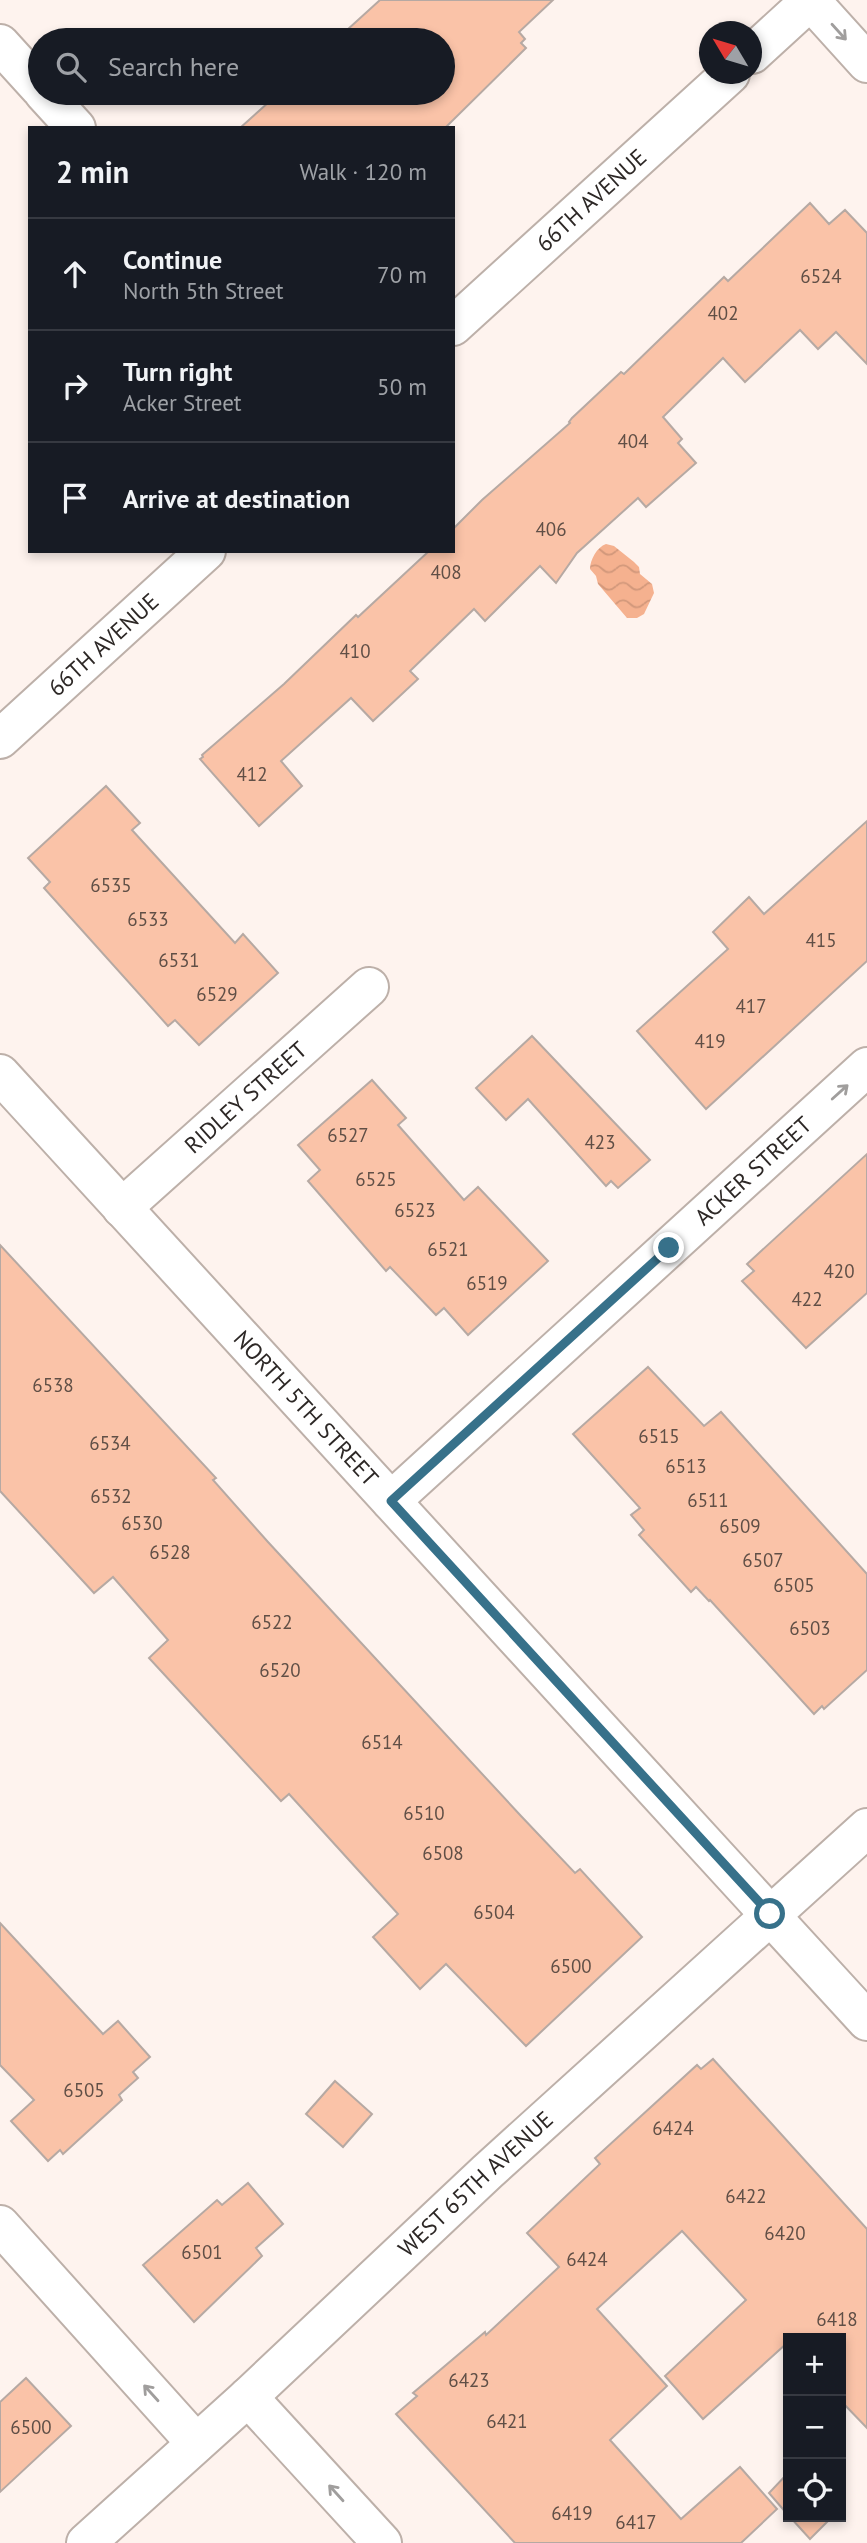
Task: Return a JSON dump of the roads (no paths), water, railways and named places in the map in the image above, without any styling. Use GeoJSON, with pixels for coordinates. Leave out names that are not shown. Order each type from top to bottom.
{"type":"FeatureCollection","features":[{"type":"Feature","properties":{"kind":"street"},"geometry":{"type":"LineString","coordinates":[[762,44],[810,0],[867,63]]}},
{"type":"Feature","properties":{"kind":"street"},"geometry":{"type":"LineString","coordinates":[[0,44],[28,75]]}},
{"type":"Feature","properties":{"kind":"street","name":"66TH AVENUE"},"geometry":{"type":"LineString","coordinates":[[455,324],[719,84]]}},
{"type":"Feature","properties":{"kind":"street"},"geometry":{"type":"LineString","coordinates":[[55,105],[74,126]]}},
{"type":"Feature","properties":{"kind":"street","name":"66TH AVENUE"},"geometry":{"type":"LineString","coordinates":[[0,739],[204,553]]}},
{"type":"Feature","properties":{"kind":"street","name":"RIDLEY STREET"},"geometry":{"type":"LineString","coordinates":[[122,1208],[369,987]]}},
{"type":"Feature","properties":{"kind":"street","name":"ACKER STREET"},"geometry":{"type":"LineString","coordinates":[[391,1501],[867,1067]]}},
{"type":"Feature","properties":{"kind":"street","name":"NORTH 5TH STREET"},"geometry":{"type":"LineString","coordinates":[[0,1074],[867,2021]]}},
{"type":"Feature","properties":{"kind":"street","name":"WEST 65TH AVENUE"},"geometry":{"type":"LineString","coordinates":[[86,2543],[248,2397],[487,2172],[867,1828]]}},
{"type":"Feature","properties":{"kind":"street"},"geometry":{"type":"LineString","coordinates":[[0,2225],[196,2444]]}},
{"type":"Feature","properties":{"kind":"street"},"geometry":{"type":"LineString","coordinates":[[248,2397],[382,2543]]}},
{"type":"Feature","properties":{"kind":"water"},"geometry":{"type":"Polygon","coordinates":[[[606,544],[614,546],[634,562],[639,567],[640,574],[652,584],[654,593],[644,614],[637,618],[627,618],[598,584],[590,569],[595,554],[606,544]]]}}]}
